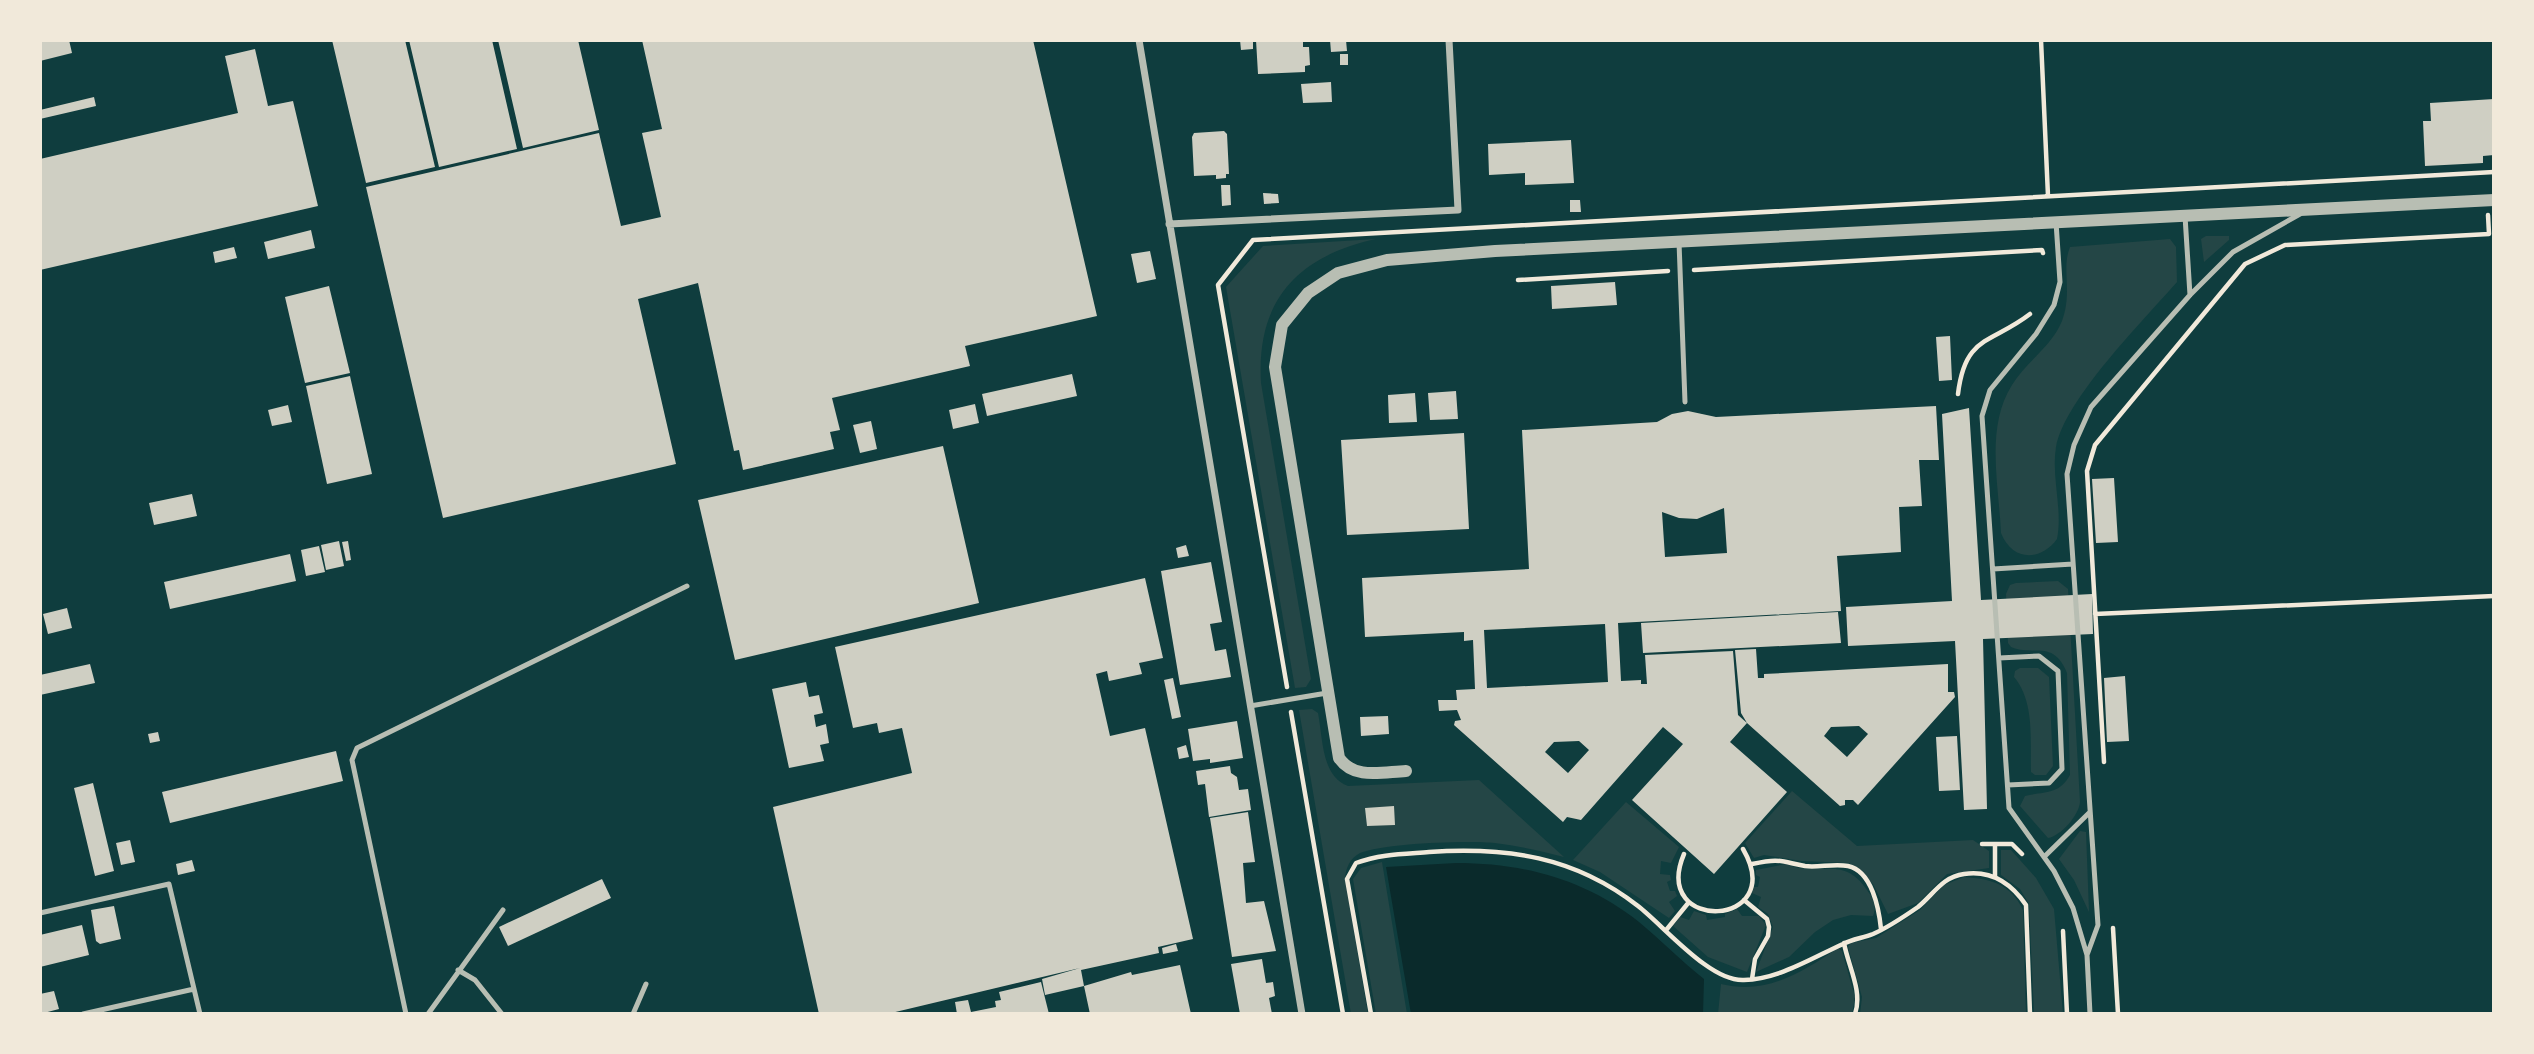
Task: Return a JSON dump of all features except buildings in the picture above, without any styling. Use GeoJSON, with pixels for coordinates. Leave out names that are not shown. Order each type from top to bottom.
{"type":"FeatureCollection","features":[{"type":"Feature","properties":{"kind":"street"},"geometry":{"type":"LineString","coordinates":[[1139,40],[1302,1014]]}},
{"type":"Feature","properties":{"kind":"street"},"geometry":{"type":"LineString","coordinates":[[1169,224],[1458,210],[1448,40]]}},
{"type":"Feature","properties":{"kind":"street"},"geometry":{"type":"LineString","coordinates":[[1406,771],[1358,773],[1346,769],[1339,758],[1275,367],[1282,325],[1308,293],[1338,273],[1387,260],[1679,242],[2494,200]]}},
{"type":"Feature","properties":{"kind":"lane"},"geometry":{"type":"LineString","coordinates":[[2087,955],[2098,925],[2067,474],[2074,445],[2091,407],[2190,295],[2233,252],[2308,210]]}},
{"type":"Feature","properties":{"kind":"lane"},"geometry":{"type":"LineString","coordinates":[[2185,216],[2190,295]]}},
{"type":"Feature","properties":{"kind":"lane"},"geometry":{"type":"LineString","coordinates":[[2056,222],[2060,282],[2054,305],[2036,334],[1990,390],[1982,416],[2009,808],[2044,857],[2073,908],[2087,955],[2090,1014]]}},
{"type":"Feature","properties":{"kind":"lane"},"geometry":{"type":"LineString","coordinates":[[1679,242],[1685,401]]}},
{"type":"Feature","properties":{"kind":"lane"},"geometry":{"type":"LineString","coordinates":[[1993,569],[2073,564]]}},
{"type":"Feature","properties":{"kind":"lane"},"geometry":{"type":"LineString","coordinates":[[406,1014],[352,760],[357,748],[687,586]]}},
{"type":"Feature","properties":{"kind":"lane"},"geometry":{"type":"LineString","coordinates":[[1999,658],[2039,656],[2058,671],[2062,769],[2049,783],[2008,785]]}},
{"type":"Feature","properties":{"kind":"lane"},"geometry":{"type":"LineString","coordinates":[[1250,706],[1330,693]]}},
{"type":"Feature","properties":{"kind":"lane"},"geometry":{"type":"LineString","coordinates":[[2044,857],[2090,811]]}},
{"type":"Feature","properties":{"kind":"lane"},"geometry":{"type":"LineString","coordinates":[[40,913],[169,884],[200,1014]]}},
{"type":"Feature","properties":{"kind":"lane"},"geometry":{"type":"LineString","coordinates":[[428,1014],[503,910]]}},
{"type":"Feature","properties":{"kind":"lane"},"geometry":{"type":"LineString","coordinates":[[458,970],[475,980],[502,1014]]}},
{"type":"Feature","properties":{"kind":"lane"},"geometry":{"type":"LineString","coordinates":[[633,1014],[646,984]]}},
{"type":"Feature","properties":{"kind":"lane"},"geometry":{"type":"LineString","coordinates":[[83,1014],[194,989]]}},
{"type":"Feature","properties":{"kind":"path"},"geometry":{"type":"LineString","coordinates":[[2041,40],[2048,196]]}},
{"type":"Feature","properties":{"kind":"path"},"geometry":{"type":"LineString","coordinates":[[1343,1014],[1218,285],[1253,240],[2494,172]]}},
{"type":"Feature","properties":{"kind":"path"},"geometry":{"type":"LineString","coordinates":[[2104,766],[2087,471],[2095,445],[2245,264],[2285,245],[2489,234]]}},
{"type":"Feature","properties":{"kind":"path"},"geometry":{"type":"LineString","coordinates":[[1518,280],[2042,250],[2044,260]]}},
{"type":"Feature","properties":{"kind":"path"},"geometry":{"type":"LineString","coordinates":[[1958,394],[1970,351],[1986,338],[2010,330],[2034,311]]}},
{"type":"Feature","properties":{"kind":"path"},"geometry":{"type":"LineString","coordinates":[[2095,614],[2494,596]]}},
{"type":"Feature","properties":{"kind":"path"},"geometry":{"type":"LineString","coordinates":[[1982,844],[2012,844],[2026,858]]}},
{"type":"Feature","properties":{"kind":"path"},"geometry":{"type":"LineString","coordinates":[[1995,844],[1995,876]]}},
{"type":"Feature","properties":{"kind":"path"},"geometry":{"type":"LineString","coordinates":[[1684,854],[1678,879],[1689,902],[1711,912],[1723,912],[1744,900],[1754,876],[1752,864],[1743,849]]}},
{"type":"Feature","properties":{"kind":"path"},"geometry":{"type":"LineString","coordinates":[[1371,1014],[1347,879],[1356,863],[1378,855],[1503,850],[1543,858],[1581,871],[1611,887],[1667,929],[1715,972],[1742,981],[1819,957],[1844,943],[1881,929],[1919,906],[1948,878],[1966,874],[1995,876],[2026,905],[2030,1014]]}},
{"type":"Feature","properties":{"kind":"path"},"geometry":{"type":"LineString","coordinates":[[1752,864],[1787,859],[1805,866],[1851,866],[1862,874],[1871,891],[1879,908],[1881,929]]}},
{"type":"Feature","properties":{"kind":"path"},"geometry":{"type":"LineString","coordinates":[[1744,900],[1767,919],[1769,927],[1768,936],[1755,959],[1752,979]]}},
{"type":"Feature","properties":{"kind":"path"},"geometry":{"type":"LineString","coordinates":[[1667,929],[1689,902]]}},
{"type":"Feature","properties":{"kind":"path"},"geometry":{"type":"LineString","coordinates":[[2113,917],[2119,1014]]}},
{"type":"Feature","properties":{"kind":"path"},"geometry":{"type":"LineString","coordinates":[[2063,926],[2067,1014]]}},
{"type":"Feature","properties":{"kind":"path"},"geometry":{"type":"LineString","coordinates":[[1844,943],[1857,991],[1858,1004],[1855,1014]]}},
{"type":"Feature","properties":{"kind":"shaded area"},"geometry":{"type":"Polygon","coordinates":[[[2206,236],[2229,236],[2229,240],[2204,262],[2201,239],[2206,236]]]}},
{"type":"Feature","properties":{"kind":"shaded area"},"geometry":{"type":"Polygon","coordinates":[[[1376,239],[1324,257],[1304,270],[1287,286],[1275,305],[1266,328],[1261,354],[1261,383],[1311,679],[1306,687],[1295,688],[1226,287],[1263,246],[1376,239]]]}},
{"type":"Feature","properties":{"kind":"shaded area"},"geometry":{"type":"Polygon","coordinates":[[[2170,239],[2176,247],[2177,282],[2107,361],[2074,406],[2062,428],[2055,458],[2059,516],[2057,539],[2043,552],[2035,555],[2019,553],[2012,549],[2001,533],[1996,457],[1999,419],[2012,385],[2052,338],[2062,321],[2067,300],[2066,264],[2070,247],[2170,239]]]}},
{"type":"Feature","properties":{"kind":"shaded area"},"geometry":{"type":"Polygon","coordinates":[[[2058,581],[2068,589],[2080,802],[2068,824],[2048,838],[2020,806],[2025,796],[2056,789],[2070,775],[2067,673],[2056,656],[2049,652],[2011,647],[2008,643],[2006,594],[2010,585],[2016,583],[2058,581]]]}},
{"type":"Feature","properties":{"kind":"shaded area"},"geometry":{"type":"Polygon","coordinates":[[[2020,668],[2038,668],[2049,677],[2053,766],[2046,775],[2035,775],[2031,772],[2028,710],[2021,687],[2014,677],[2015,671],[2020,668]]]}},
{"type":"Feature","properties":{"kind":"shaded area"},"geometry":{"type":"Polygon","coordinates":[[[1312,709],[1318,713],[1328,765],[1339,781],[1348,786],[1479,780],[1564,857],[1482,842],[1387,847],[1356,855],[1349,864],[1345,880],[1368,1014],[1351,1014],[1299,710],[1312,709]]]}},
{"type":"Feature","properties":{"kind":"shaded area"},"geometry":{"type":"Polygon","coordinates":[[[1792,791],[1857,846],[1973,840],[1989,851],[1989,868],[1947,874],[1918,903],[1888,914],[1873,884],[1849,863],[1801,861],[1764,855],[1754,858],[1745,843],[1792,791]]]}},
{"type":"Feature","properties":{"kind":"shaded area"},"geometry":{"type":"Polygon","coordinates":[[[1626,802],[1679,847],[1671,863],[1661,861],[1660,874],[1670,875],[1671,880],[1667,882],[1670,891],[1675,891],[1677,896],[1669,902],[1675,911],[1669,918],[1600,872],[1573,860],[1626,802]]]}},
{"type":"Feature","properties":{"kind":"shaded area"},"geometry":{"type":"Polygon","coordinates":[[[2080,831],[2086,832],[2089,912],[2074,880],[2059,859],[2080,831]]]}},
{"type":"Feature","properties":{"kind":"shaded area"},"geometry":{"type":"Polygon","coordinates":[[[2001,850],[2011,850],[2036,878],[2054,909],[2063,1014],[2034,1014],[2029,904],[2020,889],[2001,875],[2001,850]]]}},
{"type":"Feature","properties":{"kind":"shaded area"},"geometry":{"type":"Polygon","coordinates":[[[1382,862],[1407,1014],[1376,1014],[1353,879],[1361,868],[1382,862]]]}},
{"type":"Feature","properties":{"kind":"shaded area"},"geometry":{"type":"Polygon","coordinates":[[[1456,863],[1505,866],[1552,876],[1575,884],[1618,907],[1704,979],[1703,1014],[1411,1014],[1386,867],[1456,863]]]}},
{"type":"Feature","properties":{"kind":"shaded area"},"geometry":{"type":"Polygon","coordinates":[[[1786,864],[1798,868],[1830,869],[1849,873],[1858,879],[1869,893],[1875,909],[1873,916],[1851,915],[1833,920],[1815,932],[1789,957],[1756,972],[1773,927],[1768,914],[1758,907],[1761,897],[1752,893],[1754,887],[1758,887],[1760,877],[1756,875],[1756,870],[1786,864]]]}},
{"type":"Feature","properties":{"kind":"shaded area"},"geometry":{"type":"Polygon","coordinates":[[[1964,877],[1999,884],[2013,894],[2023,910],[2026,1014],[1860,1014],[1862,997],[1848,947],[1851,943],[1876,938],[1920,910],[1944,885],[1964,877]]]}},
{"type":"Feature","properties":{"kind":"shaded area"},"geometry":{"type":"Polygon","coordinates":[[[1737,909],[1742,916],[1759,916],[1766,925],[1747,972],[1708,957],[1673,926],[1680,917],[1689,920],[1694,911],[1706,915],[1707,920],[1725,917],[1725,914],[1737,909]]]}},
{"type":"Feature","properties":{"kind":"shaded area"},"geometry":{"type":"Polygon","coordinates":[[[1838,948],[1842,951],[1855,997],[1852,1014],[1718,1014],[1721,984],[1753,987],[1768,984],[1811,966],[1838,948]]]}}]}
